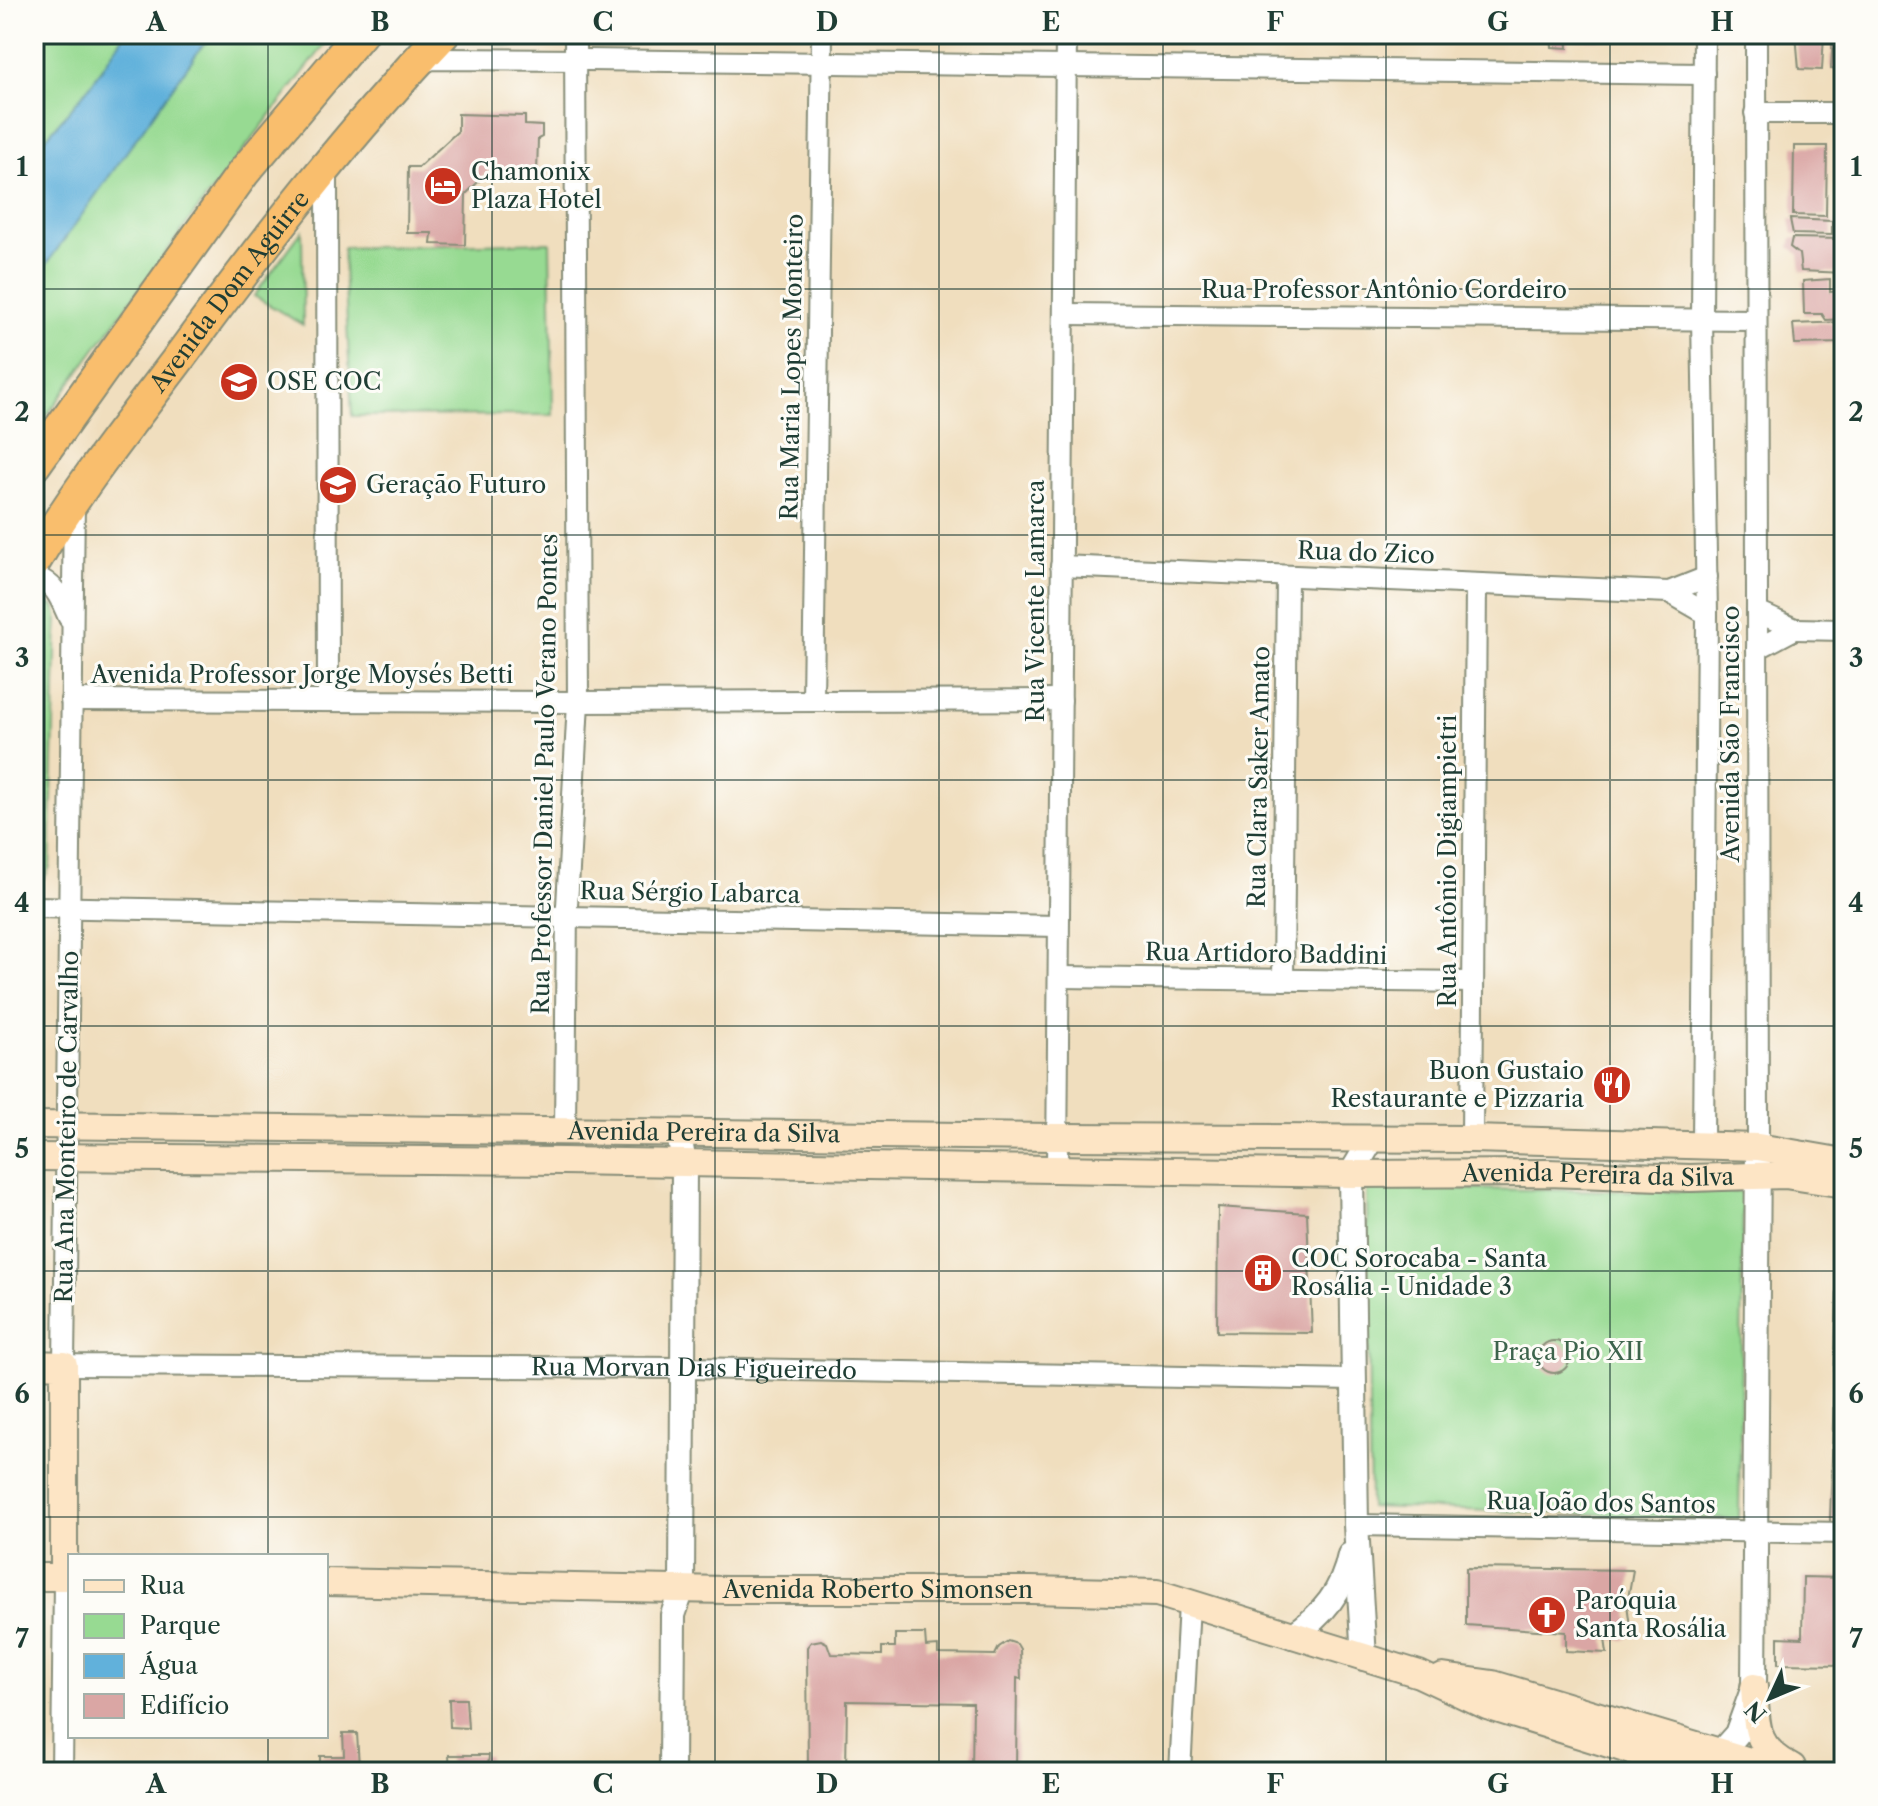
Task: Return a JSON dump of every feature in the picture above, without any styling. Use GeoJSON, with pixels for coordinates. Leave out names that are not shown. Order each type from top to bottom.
{"type":"FeatureCollection","features":[{"type":"Feature","properties":{"kind":"highway"},"geometry":{"type":"LineString","coordinates":[[34,465],[243,173],[360,34]]}},
{"type":"Feature","properties":{"kind":"highway","name":"Avenida Dom Aguirre"},"geometry":{"type":"LineString","coordinates":[[34,562],[74,497],[275,228],[443,34]]}},
{"type":"Feature","properties":{"kind":"main road","name":"Avenida Pereira da Silva"},"geometry":{"type":"LineString","coordinates":[[34,1125],[1472,1139],[1758,1147],[1844,1162]]}},
{"type":"Feature","properties":{"kind":"main road","name":"Avenida Pereira da Silva"},"geometry":{"type":"LineString","coordinates":[[34,1157],[564,1161],[1351,1174],[1548,1173],[1759,1178],[1785,1175],[1844,1184]]}},
{"type":"Feature","properties":{"kind":"main road","name":"Rua Morvan Dias Figueiredo"},"geometry":{"type":"LineString","coordinates":[[34,1364],[64,1365]]}},
{"type":"Feature","properties":{"kind":"main road","name":"Rua Ana Monteiro de Carvalho"},"geometry":{"type":"LineString","coordinates":[[64,1365],[67,1577]]}},
{"type":"Feature","properties":{"kind":"main road"},"geometry":{"type":"LineString","coordinates":[[34,1577],[67,1577]]}},
{"type":"Feature","properties":{"kind":"main road","name":"Avenida Roberto Simonsen"},"geometry":{"type":"LineString","coordinates":[[328,1582],[1157,1593],[1419,1674],[1493,1684],[1786,1772]]}},
{"type":"Feature","properties":{"kind":"main road","name":"Avenida Roberto Simonsen"},"geometry":{"type":"LineString","coordinates":[[1419,1674],[1487,1706],[1699,1772]]}},
{"type":"Feature","properties":{"kind":"main road"},"geometry":{"type":"LineString","coordinates":[[1754,1687],[1760,1739],[1768,1752],[1802,1772]]}},
{"type":"Feature","properties":{"kind":"main road"},"geometry":{"type":"LineString","coordinates":[[1505,1711],[1566,1719],[1697,1758],[1706,1759],[1720,1753]]}},
{"type":"Feature","properties":{"kind":"street","name":"Rua Professor Daniel Paulo Verano Pontes"},"geometry":{"type":"LineString","coordinates":[[565,1130],[567,916],[578,702],[575,34]]}},
{"type":"Feature","properties":{"kind":"street","name":"Rua Maria Lopes Monteiro"},"geometry":{"type":"LineString","coordinates":[[813,701],[822,34]]}},
{"type":"Feature","properties":{"kind":"street","name":"Rua Vicente Lamarca"},"geometry":{"type":"LineString","coordinates":[[1057,1169],[1066,34]]}},
{"type":"Feature","properties":{"kind":"street","name":"Avenida São Francisco"},"geometry":{"type":"LineString","coordinates":[[1703,1144],[1707,614],[1702,318],[1704,34]]}},
{"type":"Feature","properties":{"kind":"street","name":"Avenida São Francisco"},"geometry":{"type":"LineString","coordinates":[[1756,34],[1758,1147]]}},
{"type":"Feature","properties":{"kind":"street"},"geometry":{"type":"LineString","coordinates":[[411,68],[432,59],[1704,74]]}},
{"type":"Feature","properties":{"kind":"street"},"geometry":{"type":"LineString","coordinates":[[1755,113],[1844,113]]}},
{"type":"Feature","properties":{"kind":"street"},"geometry":{"type":"LineString","coordinates":[[327,168],[328,701]]}},
{"type":"Feature","properties":{"kind":"street","name":"Rua Professor Antônio Cordeiro"},"geometry":{"type":"LineString","coordinates":[[1065,314],[1702,318]]}},
{"type":"Feature","properties":{"kind":"street"},"geometry":{"type":"LineString","coordinates":[[1702,318],[1755,320]]}},
{"type":"Feature","properties":{"kind":"street","name":"Rua Ana Monteiro de Carvalho"},"geometry":{"type":"LineString","coordinates":[[64,1365],[74,497]]}},
{"type":"Feature","properties":{"kind":"street","name":"Rua do Zico"},"geometry":{"type":"LineString","coordinates":[[1061,566],[1669,592],[1707,577]]}},
{"type":"Feature","properties":{"kind":"street","name":"Rua Ana Monteiro de Carvalho"},"geometry":{"type":"LineString","coordinates":[[34,576],[47,581],[58,592],[72,625]]}},
{"type":"Feature","properties":{"kind":"street","name":"Rua Clara Saker Amato"},"geometry":{"type":"LineString","coordinates":[[1283,980],[1287,576]]}},
{"type":"Feature","properties":{"kind":"street","name":"Rua Antônio Digiampietri"},"geometry":{"type":"LineString","coordinates":[[1472,1139],[1476,584]]}},
{"type":"Feature","properties":{"kind":"street","name":"Rua do Zico"},"geometry":{"type":"LineString","coordinates":[[1669,592],[1707,614]]}},
{"type":"Feature","properties":{"kind":"street"},"geometry":{"type":"LineString","coordinates":[[1757,612],[1795,629],[1844,630]]}},
{"type":"Feature","properties":{"kind":"street"},"geometry":{"type":"LineString","coordinates":[[1757,649],[1795,629]]}},
{"type":"Feature","properties":{"kind":"street","name":"Avenida Professor Jorge Moysés Betti"},"geometry":{"type":"LineString","coordinates":[[71,700],[1061,700]]}},
{"type":"Feature","properties":{"kind":"street","name":"Rua Sérgio Labarca"},"geometry":{"type":"LineString","coordinates":[[34,907],[1058,926]]}},
{"type":"Feature","properties":{"kind":"street","name":"Rua Artidoro Baddini"},"geometry":{"type":"LineString","coordinates":[[1059,977],[1473,982]]}},
{"type":"Feature","properties":{"kind":"street"},"geometry":{"type":"LineString","coordinates":[[672,1772],[673,1615],[682,1589],[685,1368],[684,1165],[679,1133]]}},
{"type":"Feature","properties":{"kind":"street"},"geometry":{"type":"LineString","coordinates":[[1364,1658],[1356,1525],[1351,1174],[1372,1139]]}},
{"type":"Feature","properties":{"kind":"street"},"geometry":{"type":"LineString","coordinates":[[1720,1753],[1737,1734],[1754,1687],[1758,1147]]}},
{"type":"Feature","properties":{"kind":"street","name":"Rua Morvan Dias Figueiredo"},"geometry":{"type":"LineString","coordinates":[[64,1365],[685,1368],[1354,1380]]}},
{"type":"Feature","properties":{"kind":"street"},"geometry":{"type":"LineString","coordinates":[[1292,1636],[1312,1623],[1343,1583],[1356,1525]]}},
{"type":"Feature","properties":{"kind":"street","name":"Rua João dos Santos"},"geometry":{"type":"LineString","coordinates":[[1356,1525],[1844,1533]]}},
{"type":"Feature","properties":{"kind":"street","name":"Rua Ana Monteiro de Carvalho"},"geometry":{"type":"LineString","coordinates":[[62,1772],[67,1577]]}},
{"type":"Feature","properties":{"kind":"street"},"geometry":{"type":"LineString","coordinates":[[1180,1772],[1189,1604]]}},
{"type":"Feature","properties":{"kind":"green space"},"geometry":{"type":"Polygon","coordinates":[[[34,34],[333,34],[191,218],[34,433],[34,34]]]}},
{"type":"Feature","properties":{"kind":"green space"},"geometry":{"type":"Polygon","coordinates":[[[484,34],[541,34],[528,42],[510,46],[488,41],[484,34]]]}},
{"type":"Feature","properties":{"kind":"green space"},"geometry":{"type":"Polygon","coordinates":[[[1194,34],[1388,34],[1388,44],[1194,42],[1194,34]]]}},
{"type":"Feature","properties":{"kind":"green space"},"geometry":{"type":"Polygon","coordinates":[[[302,231],[303,325],[254,296],[302,231]]]}},
{"type":"Feature","properties":{"kind":"green space"},"geometry":{"type":"Polygon","coordinates":[[[550,242],[553,415],[352,416],[343,248],[550,242]]]}},
{"type":"Feature","properties":{"kind":"green space"},"geometry":{"type":"Polygon","coordinates":[[[39,603],[54,606],[57,615],[50,866],[45,877],[34,886],[34,610],[39,603]]]}},
{"type":"Feature","properties":{"kind":"green space","name":"Praça Pio XII"},"geometry":{"type":"Polygon","coordinates":[[[1367,1188],[1743,1192],[1739,1519],[1370,1507],[1367,1188]]]}},
{"type":"Feature","properties":{"kind":"water"},"geometry":{"type":"Polygon","coordinates":[[[125,34],[215,34],[202,46],[34,282],[34,152],[90,86],[125,34]]]}},
{"type":"Feature","properties":{"kind":"building"},"geometry":{"type":"Polygon","coordinates":[[[1400,34],[1430,34],[1430,36],[1400,39],[1400,34]]]}},
{"type":"Feature","properties":{"kind":"building"},"geometry":{"type":"Polygon","coordinates":[[[1551,34],[1567,34],[1568,48],[1552,47],[1551,34]]]}},
{"type":"Feature","properties":{"kind":"building"},"geometry":{"type":"Polygon","coordinates":[[[1578,34],[1614,34],[1614,39],[1577,40],[1578,34]]]}},
{"type":"Feature","properties":{"kind":"building"},"geometry":{"type":"Polygon","coordinates":[[[1796,34],[1824,34],[1822,70],[1799,69],[1796,34]]]}},
{"type":"Feature","properties":{"kind":"building"},"geometry":{"type":"Polygon","coordinates":[[[1833,34],[1844,34],[1844,70],[1831,69],[1833,34]]]}},
{"type":"Feature","properties":{"kind":"building"},"geometry":{"type":"Polygon","coordinates":[[[458,114],[525,116],[525,125],[542,126],[542,137],[538,139],[537,173],[489,171],[466,194],[465,245],[431,244],[432,233],[407,233],[408,167],[419,167],[458,131],[458,114]]]}},
{"type":"Feature","properties":{"kind":"building"},"geometry":{"type":"Polygon","coordinates":[[[1794,146],[1827,146],[1826,216],[1793,215],[1794,146]]]}},
{"type":"Feature","properties":{"kind":"building"},"geometry":{"type":"Polygon","coordinates":[[[1790,219],[1832,221],[1832,235],[1793,234],[1790,219]]]}},
{"type":"Feature","properties":{"kind":"building"},"geometry":{"type":"Polygon","coordinates":[[[1836,221],[1844,222],[1844,235],[1835,234],[1836,221]]]}},
{"type":"Feature","properties":{"kind":"building"},"geometry":{"type":"Polygon","coordinates":[[[1792,238],[1844,239],[1844,273],[1801,271],[1799,254],[1790,247],[1792,238]]]}},
{"type":"Feature","properties":{"kind":"building"},"geometry":{"type":"Polygon","coordinates":[[[1830,279],[1830,292],[1844,290],[1844,319],[1826,320],[1822,314],[1804,314],[1803,281],[1830,279]]]}},
{"type":"Feature","properties":{"kind":"building"},"geometry":{"type":"Polygon","coordinates":[[[1844,322],[1844,343],[1795,344],[1793,324],[1844,322]]]}},
{"type":"Feature","properties":{"kind":"building","name":"COC Sorocaba - Santa Rosália - Unidade 3"},"geometry":{"type":"Polygon","coordinates":[[[1218,1207],[1307,1213],[1312,1333],[1217,1332],[1218,1207]]]}},
{"type":"Feature","properties":{"kind":"building"},"geometry":{"type":"Polygon","coordinates":[[[1838,1253],[1844,1254],[1844,1522],[1830,1522],[1838,1253]]]}},
{"type":"Feature","properties":{"kind":"building"},"geometry":{"type":"Polygon","coordinates":[[[1554,1341],[1565,1346],[1570,1357],[1565,1368],[1554,1373],[1543,1368],[1538,1357],[1543,1346],[1554,1341]]]}},
{"type":"Feature","properties":{"kind":"building","name":"Paróquia Santa Rosália"},"geometry":{"type":"Polygon","coordinates":[[[1466,1568],[1633,1570],[1627,1604],[1631,1634],[1625,1640],[1605,1639],[1607,1653],[1566,1651],[1566,1632],[1466,1625],[1466,1568]]]}},
{"type":"Feature","properties":{"kind":"building"},"geometry":{"type":"Polygon","coordinates":[[[1803,1577],[1844,1578],[1844,1665],[1778,1664],[1778,1637],[1802,1638],[1803,1577]]]}},
{"type":"Feature","properties":{"kind":"building"},"geometry":{"type":"Polygon","coordinates":[[[895,1634],[925,1634],[926,1647],[938,1646],[938,1654],[995,1655],[999,1647],[1008,1641],[1017,1644],[1020,1649],[1021,1679],[1017,1678],[1016,1772],[972,1772],[973,1703],[847,1701],[846,1772],[808,1772],[807,1647],[811,1642],[821,1640],[827,1643],[831,1654],[882,1655],[882,1647],[895,1647],[895,1634]]]}},
{"type":"Feature","properties":{"kind":"building"},"geometry":{"type":"Polygon","coordinates":[[[449,1699],[466,1699],[468,1728],[450,1727],[449,1699]]]}},
{"type":"Feature","properties":{"kind":"building"},"geometry":{"type":"Polygon","coordinates":[[[343,1733],[357,1733],[359,1767],[320,1768],[320,1756],[344,1756],[343,1733]]]}},
{"type":"Feature","properties":{"kind":"building"},"geometry":{"type":"Polygon","coordinates":[[[449,1755],[489,1755],[488,1769],[464,1768],[464,1772],[450,1772],[449,1755]]]}},
{"type":"Feature","properties":{"kind":"place","name":"Chamonix Plaza Hotel"},"geometry":{"type":"Point","coordinates":[443,186]}},
{"type":"Feature","properties":{"kind":"place","name":"OSE COC"},"geometry":{"type":"Point","coordinates":[239,382]}},
{"type":"Feature","properties":{"kind":"place","name":"Geração Futuro"},"geometry":{"type":"Point","coordinates":[338,485]}},
{"type":"Feature","properties":{"kind":"place","name":"Buon Gustaio Restaurante e Pizzaria"},"geometry":{"type":"Point","coordinates":[1612,1085]}},
{"type":"Feature","properties":{"kind":"place","name":"COC Sorocaba - Santa Rosália - Unidade 3"},"geometry":{"type":"Point","coordinates":[1263,1273]}},
{"type":"Feature","properties":{"kind":"place","name":"Paróquia Santa Rosália"},"geometry":{"type":"Point","coordinates":[1547,1615]}}]}
